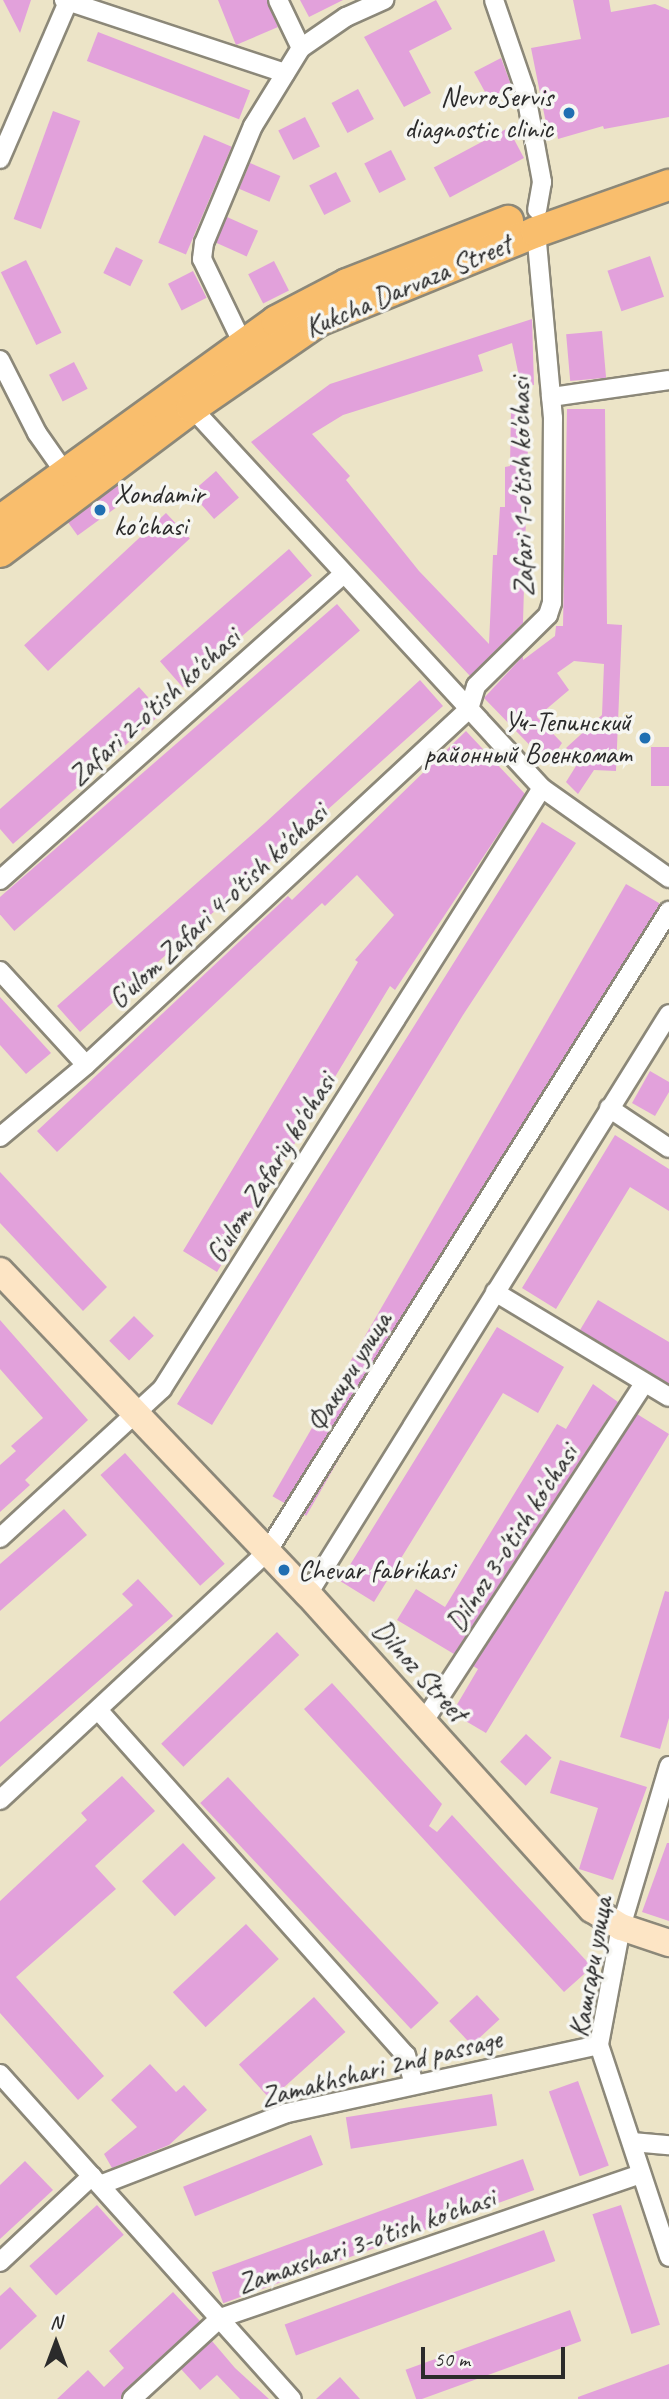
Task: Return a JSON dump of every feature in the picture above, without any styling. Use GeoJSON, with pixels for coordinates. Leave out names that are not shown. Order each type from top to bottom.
{"type":"FeatureCollection","features":[{"type":"Feature","properties":{"kind":"main road","name":"Kukcha Darvaza Street"},"geometry":{"type":"LineString","coordinates":[[0,521],[72,483],[192,408],[318,321],[669,164]]}},
{"type":"Feature","properties":{"kind":"main road","name":"Kukcha Darvaza Street"},"geometry":{"type":"LineString","coordinates":[[0,552],[72,483],[243,342],[347,284],[537,221],[669,185]]}},
{"type":"Feature","properties":{"kind":"street"},"geometry":{"type":"LineString","coordinates":[[278,0],[301,48]]}},
{"type":"Feature","properties":{"kind":"street"},"geometry":{"type":"LineString","coordinates":[[243,342],[202,252],[253,126],[301,48],[346,17],[384,0]]}},
{"type":"Feature","properties":{"kind":"street","name":"Zafari 1-o'tish ko'chasi"},"geometry":{"type":"LineString","coordinates":[[469,709],[476,686],[541,626],[552,603],[551,397],[537,221],[542,181],[525,90],[494,0]]}},
{"type":"Feature","properties":{"kind":"street"},"geometry":{"type":"LineString","coordinates":[[0,159],[66,1],[285,73]]}},
{"type":"Feature","properties":{"kind":"street"},"geometry":{"type":"LineString","coordinates":[[0,360],[37,433],[72,483]]}},
{"type":"Feature","properties":{"kind":"street"},"geometry":{"type":"LineString","coordinates":[[551,397],[669,380]]}},
{"type":"Feature","properties":{"kind":"street"},"geometry":{"type":"LineString","coordinates":[[192,408],[542,788],[669,878]]}},
{"type":"Feature","properties":{"kind":"street","name":"Zafari 2-o'tish ko'chasi"},"geometry":{"type":"LineString","coordinates":[[0,880],[343,574]]}},
{"type":"Feature","properties":{"kind":"street","name":"G'ulom Zafari 4-o'tish ko'chasi"},"geometry":{"type":"LineString","coordinates":[[0,1137],[86,1065],[469,709]]}},
{"type":"Feature","properties":{"kind":"street","name":"G'ulom Zafariy ko'chasi"},"geometry":{"type":"LineString","coordinates":[[0,1538],[162,1388],[542,788]]}},
{"type":"Feature","properties":{"kind":"street","name":"Факири улица"},"geometry":{"type":"LineString","coordinates":[[0,1800],[99,1711],[267,1552],[669,911]]}},
{"type":"Feature","properties":{"kind":"street"},"geometry":{"type":"LineString","coordinates":[[0,971],[86,1065]]}},
{"type":"Feature","properties":{"kind":"street"},"geometry":{"type":"LineString","coordinates":[[308,1594],[669,1014]]}},
{"type":"Feature","properties":{"kind":"street"},"geometry":{"type":"LineString","coordinates":[[609,1108],[669,1148]]}},
{"type":"Feature","properties":{"kind":"street","name":"Dilnoz Street"},"geometry":{"type":"LineString","coordinates":[[2,1278],[137,1412],[308,1594],[592,1909],[621,1927],[669,1943]]}},
{"type":"Feature","properties":{"kind":"street"},"geometry":{"type":"LineString","coordinates":[[495,1292],[669,1397]]}},
{"type":"Feature","properties":{"kind":"street","name":"Dilnoz 3-o'tish ko'chasi"},"geometry":{"type":"LineString","coordinates":[[424,1721],[643,1383]]}},
{"type":"Feature","properties":{"kind":"street"},"geometry":{"type":"LineString","coordinates":[[99,1711],[406,2055],[413,2082]]}},
{"type":"Feature","properties":{"kind":"street","name":"Кашгари улица"},"geometry":{"type":"LineString","coordinates":[[669,1766],[621,1927],[599,2045],[669,2257]]}},
{"type":"Feature","properties":{"kind":"street","name":"Zamakhshari 2nd passage"},"geometry":{"type":"LineString","coordinates":[[0,2262],[96,2181],[286,2113],[413,2082],[599,2045]]}},
{"type":"Feature","properties":{"kind":"street"},"geometry":{"type":"LineString","coordinates":[[0,2074],[292,2399]]}},
{"type":"Feature","properties":{"kind":"street"},"geometry":{"type":"LineString","coordinates":[[632,2142],[669,2145]]}},
{"type":"Feature","properties":{"kind":"street","name":"Zamaxshari 3-o'tish ko'chasi"},"geometry":{"type":"LineString","coordinates":[[132,2399],[220,2318],[641,2174]]}},
{"type":"Feature","properties":{"kind":"building"},"geometry":{"type":"Polygon","coordinates":[[[3,0],[31,0],[20,33],[3,0]]]}},
{"type":"Feature","properties":{"kind":"building"},"geometry":{"type":"Polygon","coordinates":[[[218,0],[267,0],[278,27],[236,45],[218,0]]]}},
{"type":"Feature","properties":{"kind":"building"},"geometry":{"type":"Polygon","coordinates":[[[300,0],[343,0],[309,17],[300,0]]]}},
{"type":"Feature","properties":{"kind":"building"},"geometry":{"type":"Polygon","coordinates":[[[436,0],[452,29],[409,51],[431,93],[404,107],[364,37],[436,0]]]}},
{"type":"Feature","properties":{"kind":"building"},"geometry":{"type":"Polygon","coordinates":[[[573,0],[609,0],[611,12],[655,4],[669,10],[669,117],[604,129],[603,126],[558,139],[556,127],[547,128],[531,48],[581,39],[573,0]]]}},
{"type":"Feature","properties":{"kind":"building"},"geometry":{"type":"Polygon","coordinates":[[[98,32],[250,90],[239,119],[87,61],[98,32]]]}},
{"type":"Feature","properties":{"kind":"building"},"geometry":{"type":"Polygon","coordinates":[[[501,58],[513,90],[490,101],[474,72],[501,58]]]}},
{"type":"Feature","properties":{"kind":"building"},"geometry":{"type":"Polygon","coordinates":[[[358,89],[374,119],[347,133],[332,103],[358,89]]]}},
{"type":"Feature","properties":{"kind":"building"},"geometry":{"type":"Polygon","coordinates":[[[53,111],[80,121],[41,229],[14,219],[53,111]]]}},
{"type":"Feature","properties":{"kind":"building"},"geometry":{"type":"Polygon","coordinates":[[[305,117],[320,146],[293,160],[278,131],[305,117]]]}},
{"type":"Feature","properties":{"kind":"building"},"geometry":{"type":"Polygon","coordinates":[[[508,128],[524,158],[450,197],[434,167],[508,128]]]}},
{"type":"Feature","properties":{"kind":"building"},"geometry":{"type":"Polygon","coordinates":[[[204,135],[232,147],[186,254],[158,243],[204,135]]]}},
{"type":"Feature","properties":{"kind":"building"},"geometry":{"type":"Polygon","coordinates":[[[391,150],[406,179],[379,193],[364,164],[391,150]]]}},
{"type":"Feature","properties":{"kind":"building"},"geometry":{"type":"Polygon","coordinates":[[[250,163],[280,176],[269,202],[239,189],[250,163]]]}},
{"type":"Feature","properties":{"kind":"building"},"geometry":{"type":"Polygon","coordinates":[[[336,172],[351,201],[324,215],[309,186],[336,172]]]}},
{"type":"Feature","properties":{"kind":"building"},"geometry":{"type":"Polygon","coordinates":[[[227,217],[258,231],[247,256],[216,243],[227,217]]]}},
{"type":"Feature","properties":{"kind":"building"},"geometry":{"type":"Polygon","coordinates":[[[116,247],[143,260],[130,286],[103,273],[116,247]]]}},
{"type":"Feature","properties":{"kind":"building"},"geometry":{"type":"Polygon","coordinates":[[[650,256],[664,297],[621,311],[607,271],[650,256]]]}},
{"type":"Feature","properties":{"kind":"building"},"geometry":{"type":"Polygon","coordinates":[[[26,260],[62,333],[36,345],[1,272],[26,260]]]}},
{"type":"Feature","properties":{"kind":"building"},"geometry":{"type":"Polygon","coordinates":[[[274,261],[289,290],[263,304],[248,274],[274,261]]]}},
{"type":"Feature","properties":{"kind":"building"},"geometry":{"type":"Polygon","coordinates":[[[193,271],[207,298],[182,310],[168,284],[193,271]]]}},
{"type":"Feature","properties":{"kind":"building"},"geometry":{"type":"Polygon","coordinates":[[[532,319],[534,385],[521,386],[512,343],[478,355],[483,371],[343,415],[312,434],[350,476],[346,480],[419,571],[489,644],[493,555],[497,555],[500,507],[505,507],[505,467],[510,466],[511,409],[529,409],[523,623],[470,676],[251,442],[330,384],[532,319]]]}},
{"type":"Feature","properties":{"kind":"building"},"geometry":{"type":"Polygon","coordinates":[[[602,331],[606,378],[570,381],[566,334],[602,331]]]}},
{"type":"Feature","properties":{"kind":"building"},"geometry":{"type":"Polygon","coordinates":[[[74,362],[88,389],[63,401],[49,375],[74,362]]]}},
{"type":"Feature","properties":{"kind":"building"},"geometry":{"type":"Polygon","coordinates":[[[567,409],[605,409],[607,624],[622,625],[616,771],[594,770],[578,794],[566,782],[581,758],[566,748],[602,715],[604,664],[574,661],[557,673],[569,690],[537,717],[562,743],[548,764],[484,698],[523,656],[523,660],[555,636],[556,626],[563,626],[567,409]]]}},
{"type":"Feature","properties":{"kind":"building"},"geometry":{"type":"Polygon","coordinates":[[[216,471],[239,497],[214,519],[191,493],[216,471]]]}},
{"type":"Feature","properties":{"kind":"building","name":"Xondamir ko'chasi"},"geometry":{"type":"Polygon","coordinates":[[[121,483],[131,497],[78,536],[68,522],[121,483]]]}},
{"type":"Feature","properties":{"kind":"building"},"geometry":{"type":"Polygon","coordinates":[[[166,513],[190,539],[48,671],[24,645],[166,513]]]}},
{"type":"Feature","properties":{"kind":"building"},"geometry":{"type":"Polygon","coordinates":[[[289,549],[312,575],[183,688],[160,661],[289,549]]]}},
{"type":"Feature","properties":{"kind":"building"},"geometry":{"type":"Polygon","coordinates":[[[337,604],[360,630],[14,931],[0,914],[0,897],[337,604]]]}},
{"type":"Feature","properties":{"kind":"building"},"geometry":{"type":"Polygon","coordinates":[[[420,680],[443,706],[80,1032],[57,1006],[265,823],[420,680]]]}},
{"type":"Feature","properties":{"kind":"building"},"geometry":{"type":"Polygon","coordinates":[[[139,687],[162,713],[13,844],[0,829],[0,809],[139,687]]]}},
{"type":"Feature","properties":{"kind":"building"},"geometry":{"type":"Polygon","coordinates":[[[466,731],[525,794],[395,990],[390,986],[217,1272],[183,1251],[358,962],[355,960],[394,915],[357,875],[325,906],[322,903],[57,1152],[37,1131],[288,896],[292,900],[466,731]]]}},
{"type":"Feature","properties":{"kind":"building"},"geometry":{"type":"Polygon","coordinates":[[[651,747],[669,747],[669,786],[651,786],[651,747]]]}},
{"type":"Feature","properties":{"kind":"building"},"geometry":{"type":"Polygon","coordinates":[[[542,822],[576,843],[463,1015],[212,1425],[177,1404],[542,822]]]}},
{"type":"Feature","properties":{"kind":"building"},"geometry":{"type":"Polygon","coordinates":[[[626,884],[660,904],[306,1516],[272,1496],[626,884]]]}},
{"type":"Feature","properties":{"kind":"building"},"geometry":{"type":"Polygon","coordinates":[[[0,997],[51,1053],[26,1074],[0,1045],[0,997]]]}},
{"type":"Feature","properties":{"kind":"building"},"geometry":{"type":"Polygon","coordinates":[[[650,1071],[669,1082],[669,1092],[655,1116],[632,1103],[650,1071]]]}},
{"type":"Feature","properties":{"kind":"building"},"geometry":{"type":"Polygon","coordinates":[[[615,1135],[669,1169],[669,1211],[630,1187],[556,1309],[522,1288],[615,1135]]]}},
{"type":"Feature","properties":{"kind":"building"},"geometry":{"type":"Polygon","coordinates":[[[0,1172],[107,1287],[83,1311],[0,1223],[0,1172]]]}},
{"type":"Feature","properties":{"kind":"building"},"geometry":{"type":"Polygon","coordinates":[[[598,1300],[669,1342],[669,1384],[580,1330],[598,1300]]]}},
{"type":"Feature","properties":{"kind":"building"},"geometry":{"type":"Polygon","coordinates":[[[134,1316],[154,1336],[129,1361],[109,1341],[134,1316]]]}},
{"type":"Feature","properties":{"kind":"building"},"geometry":{"type":"Polygon","coordinates":[[[0,1320],[88,1420],[25,1480],[30,1485],[0,1512],[0,1465],[16,1451],[11,1446],[43,1418],[0,1369],[0,1320]]]}},
{"type":"Feature","properties":{"kind":"building"},"geometry":{"type":"Polygon","coordinates":[[[497,1327],[564,1367],[538,1413],[503,1393],[374,1602],[340,1581],[497,1327]]]}},
{"type":"Feature","properties":{"kind":"building"},"geometry":{"type":"Polygon","coordinates":[[[593,1384],[618,1402],[454,1654],[397,1620],[416,1589],[445,1607],[557,1424],[566,1429],[593,1384]]]}},
{"type":"Feature","properties":{"kind":"building"},"geometry":{"type":"Polygon","coordinates":[[[637,1414],[669,1434],[486,1733],[452,1713],[478,1669],[473,1666],[637,1414]]]}},
{"type":"Feature","properties":{"kind":"building"},"geometry":{"type":"Polygon","coordinates":[[[125,1453],[225,1564],[200,1586],[100,1475],[125,1453]]]}},
{"type":"Feature","properties":{"kind":"building"},"geometry":{"type":"Polygon","coordinates":[[[64,1509],[87,1535],[0,1611],[0,1564],[64,1509]]]}},
{"type":"Feature","properties":{"kind":"building"},"geometry":{"type":"Polygon","coordinates":[[[138,1579],[173,1616],[0,1767],[0,1722],[133,1605],[122,1594],[138,1579]]]}},
{"type":"Feature","properties":{"kind":"building"},"geometry":{"type":"Polygon","coordinates":[[[665,1591],[669,1592],[669,1718],[660,1749],[620,1737],[665,1591]]]}},
{"type":"Feature","properties":{"kind":"building"},"geometry":{"type":"Polygon","coordinates":[[[277,1632],[299,1655],[183,1767],[161,1744],[277,1632]]]}},
{"type":"Feature","properties":{"kind":"building"},"geometry":{"type":"Polygon","coordinates":[[[332,1683],[442,1804],[429,1826],[437,1832],[452,1815],[592,1967],[564,1992],[304,1709],[332,1683]]]}},
{"type":"Feature","properties":{"kind":"building"},"geometry":{"type":"Polygon","coordinates":[[[526,1734],[552,1758],[526,1786],[500,1762],[526,1734]]]}},
{"type":"Feature","properties":{"kind":"building"},"geometry":{"type":"Polygon","coordinates":[[[560,1760],[647,1787],[613,1880],[579,1869],[598,1808],[550,1793],[560,1760]]]}},
{"type":"Feature","properties":{"kind":"building"},"geometry":{"type":"Polygon","coordinates":[[[122,1776],[155,1811],[95,1866],[116,1889],[16,1977],[104,2076],[78,2100],[0,2013],[0,1901],[87,1820],[81,1813],[122,1776]]]}},
{"type":"Feature","properties":{"kind":"building"},"geometry":{"type":"Polygon","coordinates":[[[228,1777],[439,2003],[411,2029],[200,1803],[228,1777]]]}},
{"type":"Feature","properties":{"kind":"building"},"geometry":{"type":"Polygon","coordinates":[[[183,1843],[216,1878],[175,1916],[142,1881],[183,1843]]]}},
{"type":"Feature","properties":{"kind":"building"},"geometry":{"type":"Polygon","coordinates":[[[669,1843],[669,1921],[642,1912],[669,1843]]]}},
{"type":"Feature","properties":{"kind":"building"},"geometry":{"type":"Polygon","coordinates":[[[246,1924],[279,1959],[206,2027],[173,1992],[246,1924]]]}},
{"type":"Feature","properties":{"kind":"building"},"geometry":{"type":"Polygon","coordinates":[[[477,1995],[500,2019],[472,2045],[449,2021],[477,1995]]]}},
{"type":"Feature","properties":{"kind":"building"},"geometry":{"type":"Polygon","coordinates":[[[314,1997],[345,2032],[270,2100],[239,2065],[314,1997]]]}},
{"type":"Feature","properties":{"kind":"building"},"geometry":{"type":"Polygon","coordinates":[[[150,2064],[176,2092],[184,2085],[207,2110],[169,2145],[112,2168],[104,2154],[137,2127],[111,2100],[150,2064]]]}},
{"type":"Feature","properties":{"kind":"building"},"geometry":{"type":"Polygon","coordinates":[[[578,2081],[609,2166],[580,2176],[549,2092],[578,2081]]]}},
{"type":"Feature","properties":{"kind":"building"},"geometry":{"type":"Polygon","coordinates":[[[492,2094],[497,2126],[351,2149],[346,2117],[492,2094]]]}},
{"type":"Feature","properties":{"kind":"building"},"geometry":{"type":"Polygon","coordinates":[[[311,2135],[323,2165],[195,2216],[183,2187],[311,2135]]]}},
{"type":"Feature","properties":{"kind":"building"},"geometry":{"type":"Polygon","coordinates":[[[523,2159],[534,2190],[223,2303],[212,2272],[523,2159]]]}},
{"type":"Feature","properties":{"kind":"building"},"geometry":{"type":"Polygon","coordinates":[[[25,2161],[53,2190],[0,2239],[0,2185],[25,2161]]]}},
{"type":"Feature","properties":{"kind":"building"},"geometry":{"type":"Polygon","coordinates":[[[97,2205],[124,2235],[56,2296],[29,2266],[97,2205]]]}},
{"type":"Feature","properties":{"kind":"building"},"geometry":{"type":"Polygon","coordinates":[[[621,2205],[660,2325],[631,2334],[592,2214],[621,2205]]]}},
{"type":"Feature","properties":{"kind":"building"},"geometry":{"type":"Polygon","coordinates":[[[544,2230],[555,2261],[296,2355],[285,2324],[544,2230]]]}},
{"type":"Feature","properties":{"kind":"building"},"geometry":{"type":"Polygon","coordinates":[[[10,2287],[37,2316],[0,2350],[0,2296],[10,2287]]]}},
{"type":"Feature","properties":{"kind":"building"},"geometry":{"type":"Polygon","coordinates":[[[173,2292],[200,2321],[124,2391],[121,2399],[57,2399],[88,2370],[104,2387],[124,2368],[109,2351],[173,2292]]]}},
{"type":"Feature","properties":{"kind":"building"},"geometry":{"type":"Polygon","coordinates":[[[570,2310],[581,2341],[422,2399],[416,2399],[406,2370],[570,2310]]]}},
{"type":"Feature","properties":{"kind":"building"},"geometry":{"type":"Polygon","coordinates":[[[212,2341],[235,2368],[269,2399],[240,2399],[217,2375],[200,2390],[181,2369],[212,2341]]]}},
{"type":"Feature","properties":{"kind":"building"},"geometry":{"type":"Polygon","coordinates":[[[669,2364],[669,2399],[578,2399],[578,2397],[669,2364]]]}},
{"type":"Feature","properties":{"kind":"building"},"geometry":{"type":"Polygon","coordinates":[[[340,2377],[360,2399],[316,2399],[340,2377]]]}},
{"type":"Feature","properties":{"kind":"place","name":"NevroServis diagnostic clinic"},"geometry":{"type":"Point","coordinates":[569,113]}},
{"type":"Feature","properties":{"kind":"place","name":"Xondamir ko'chasi"},"geometry":{"type":"Point","coordinates":[100,510]}},
{"type":"Feature","properties":{"kind":"place","name":"Уч-Тепинский районный Военкомат"},"geometry":{"type":"Point","coordinates":[645,738]}},
{"type":"Feature","properties":{"kind":"place","name":"Chevar fabrikasi"},"geometry":{"type":"Point","coordinates":[284,1570]}}]}
